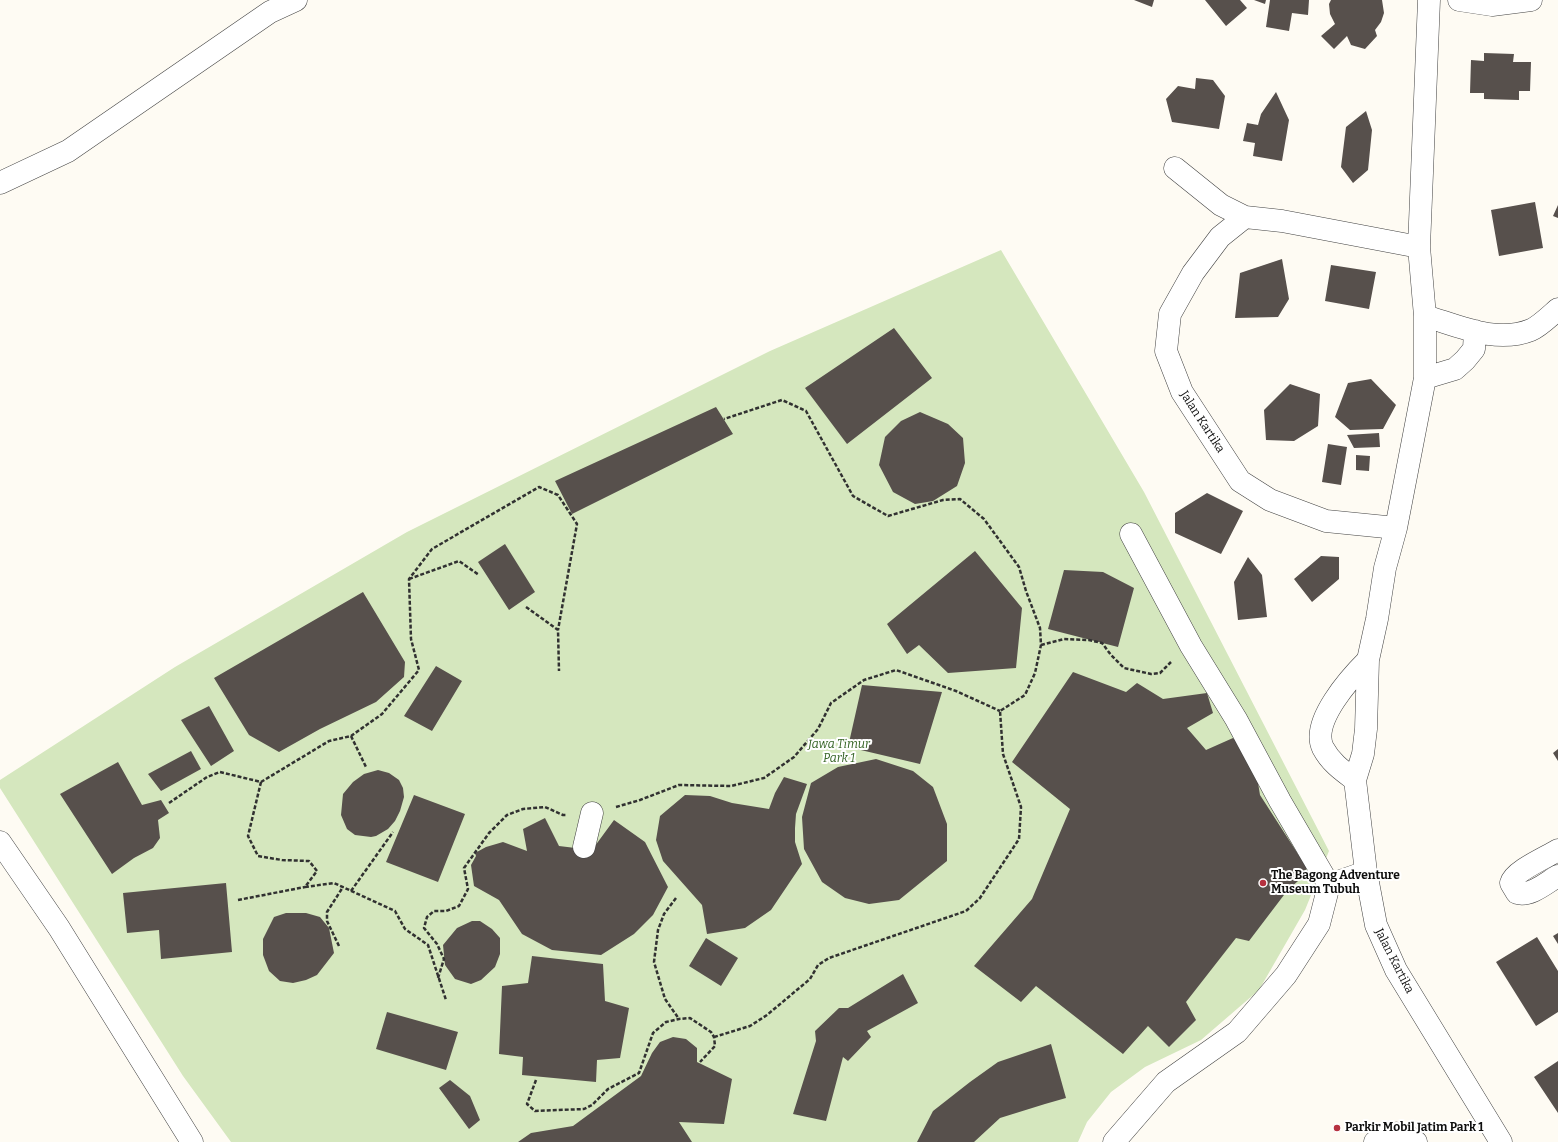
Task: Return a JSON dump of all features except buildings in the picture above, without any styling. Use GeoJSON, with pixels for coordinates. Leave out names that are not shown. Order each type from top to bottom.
{"type":"FeatureCollection","features":[{"type":"Feature","properties":{"kind":"street"},"geometry":{"type":"LineString","coordinates":[[0,183],[68,151],[270,12],[296,0]]}},
{"type":"Feature","properties":{"kind":"street"},"geometry":{"type":"LineString","coordinates":[[1396,528],[1425,378],[1425,316],[1419,247],[1430,0]]}},
{"type":"Feature","properties":{"kind":"street"},"geometry":{"type":"LineString","coordinates":[[1459,0],[1492,5],[1532,0]]}},
{"type":"Feature","properties":{"kind":"street"},"geometry":{"type":"LineString","coordinates":[[1175,168],[1221,205],[1245,217],[1282,221],[1419,247]]}},
{"type":"Feature","properties":{"kind":"street","name":"Jalan Kartika"},"geometry":{"type":"LineString","coordinates":[[1245,217],[1220,237],[1193,273],[1170,314],[1166,351],[1182,392],[1240,481],[1270,500],[1326,521],[1396,528],[1384,568],[1368,660],[1366,729],[1362,754],[1355,780],[1366,872],[1376,925],[1396,970],[1501,1142]]}},
{"type":"Feature","properties":{"kind":"street"},"geometry":{"type":"LineString","coordinates":[[1425,316],[1496,336],[1513,335],[1532,329],[1558,309]]}},
{"type":"Feature","properties":{"kind":"street"},"geometry":{"type":"LineString","coordinates":[[1425,378],[1455,369],[1465,360],[1474,349],[1475,331]]}},
{"type":"Feature","properties":{"kind":"street"},"geometry":{"type":"LineString","coordinates":[[1114,1142],[1166,1082],[1237,1032],[1286,975],[1319,924],[1329,885],[1280,801],[1236,719],[1191,646],[1131,534]]}},
{"type":"Feature","properties":{"kind":"street"},"geometry":{"type":"LineString","coordinates":[[1355,780],[1332,763],[1322,747],[1320,736],[1326,716],[1336,698],[1350,678],[1368,660]]}},
{"type":"Feature","properties":{"kind":"street"},"geometry":{"type":"LineString","coordinates":[[584,847],[592,813]]}},
{"type":"Feature","properties":{"kind":"street"},"geometry":{"type":"LineString","coordinates":[[0,842],[59,928],[192,1142]]}},
{"type":"Feature","properties":{"kind":"street"},"geometry":{"type":"LineString","coordinates":[[1558,850],[1519,872],[1512,878],[1511,883],[1517,893],[1523,895],[1558,876]]}},
{"type":"Feature","properties":{"kind":"street"},"geometry":{"type":"LineString","coordinates":[[1329,885],[1366,872]]}},
{"type":"Feature","properties":{"kind":"street"},"geometry":{"type":"LineString","coordinates":[[1375,1142],[1388,1134],[1399,1133],[1410,1137],[1416,1142]]}},
{"type":"Feature","properties":{"kind":"path"},"geometry":{"type":"LineString","coordinates":[[724,419],[782,400],[806,411],[852,496],[888,516],[943,500],[960,499],[984,519],[1020,567],[1026,591],[1040,628],[1041,645],[1035,673],[1025,696],[1000,711]]}},
{"type":"Feature","properties":{"kind":"path"},"geometry":{"type":"LineString","coordinates":[[168,803],[207,777],[220,772],[260,782],[329,741],[351,736],[382,714],[419,670],[411,639],[409,579],[432,549],[539,487],[558,495],[577,524],[558,630],[559,671]]}},
{"type":"Feature","properties":{"kind":"path"},"geometry":{"type":"LineString","coordinates":[[409,579],[459,561],[479,575]]}},
{"type":"Feature","properties":{"kind":"path"},"geometry":{"type":"LineString","coordinates":[[526,607],[558,630]]}},
{"type":"Feature","properties":{"kind":"path"},"geometry":{"type":"LineString","coordinates":[[1041,645],[1064,639],[1095,642],[1102,644],[1124,668],[1151,674],[1160,673]]}},
{"type":"Feature","properties":{"kind":"path"},"geometry":{"type":"LineString","coordinates":[[438,978],[444,959],[437,944],[424,928],[427,917],[434,911],[446,911],[459,906],[468,889],[464,868],[489,833],[507,815],[523,809],[545,807],[563,815],[592,813],[640,800],[679,785],[731,786],[764,778],[794,757],[818,729],[831,703],[864,680],[896,670],[956,691],[1000,711]]}},
{"type":"Feature","properties":{"kind":"path"},"geometry":{"type":"LineString","coordinates":[[714,1037],[750,1026],[767,1015],[810,979],[818,965],[829,958],[966,911],[974,905],[1018,839],[1021,807],[1004,754],[1000,711]]}},
{"type":"Feature","properties":{"kind":"path"},"geometry":{"type":"LineString","coordinates":[[351,736],[366,767]]}},
{"type":"Feature","properties":{"kind":"path"},"geometry":{"type":"LineString","coordinates":[[260,782],[248,836],[258,856],[282,860],[309,861],[317,871],[306,887]]}},
{"type":"Feature","properties":{"kind":"path"},"geometry":{"type":"LineString","coordinates":[[351,891],[393,832]]}},
{"type":"Feature","properties":{"kind":"path"},"geometry":{"type":"LineString","coordinates":[[238,900],[334,883],[395,911],[405,929],[428,946],[446,1000]]}},
{"type":"Feature","properties":{"kind":"path"},"geometry":{"type":"LineString","coordinates":[[339,946],[327,921],[327,912],[343,887]]}},
{"type":"Feature","properties":{"kind":"path"},"geometry":{"type":"LineString","coordinates":[[676,898],[664,914],[658,930],[654,962],[665,999],[679,1019]]}},
{"type":"Feature","properties":{"kind":"path"},"geometry":{"type":"LineString","coordinates":[[536,1080],[527,1104],[535,1111],[584,1109],[592,1105],[608,1089],[639,1073],[653,1033],[666,1022],[679,1019],[690,1018],[711,1032],[714,1037],[714,1046],[700,1062]]}},
{"type":"Feature","properties":{"kind":"green space","name":"Jawa Timur Park 1"},"geometry":{"type":"Polygon","coordinates":[[[1001,250],[1144,492],[1329,851],[1305,910],[1259,990],[1201,1040],[1145,1067],[1111,1092],[1087,1122],[1078,1142],[231,1142],[183,1076],[0,788],[0,780],[175,667],[407,532],[770,351],[1001,250]]]}},
{"type":"Feature","properties":{"kind":"place","name":"The Bagong Adventure Museum Tubuh"},"geometry":{"type":"Point","coordinates":[1263,883]}},
{"type":"Feature","properties":{"kind":"place","name":"Parkir Mobil Jatim Park 1"},"geometry":{"type":"Point","coordinates":[1337,1128]}}]}
